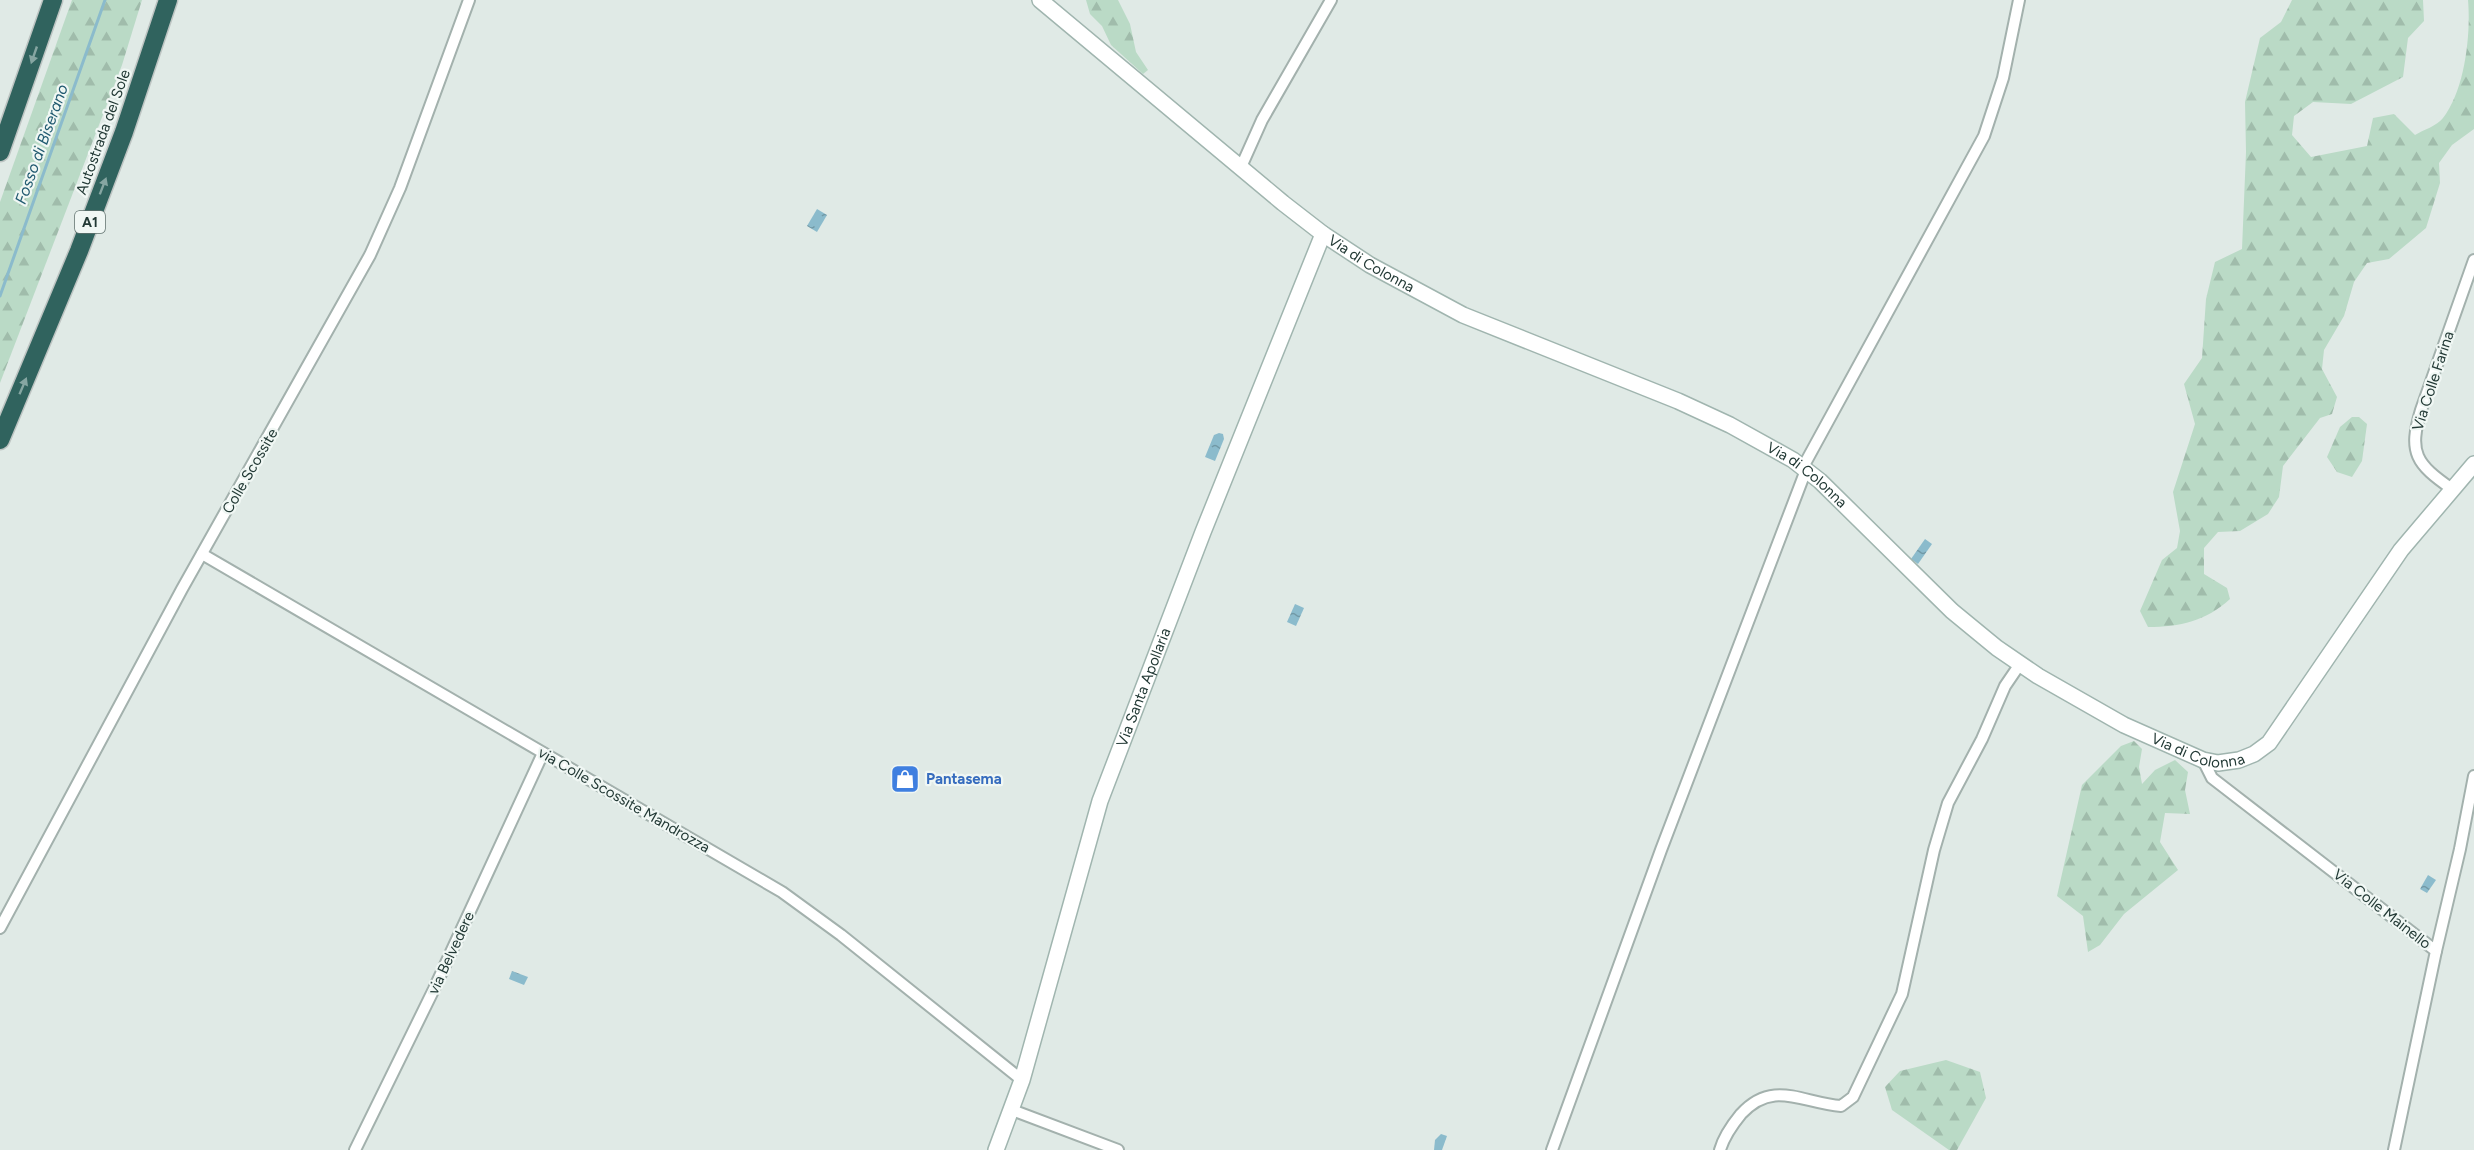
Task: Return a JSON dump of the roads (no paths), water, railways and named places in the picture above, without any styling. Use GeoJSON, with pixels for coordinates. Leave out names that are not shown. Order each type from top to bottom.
{"type":"FeatureCollection","features":[{"type":"Feature","properties":{"kind":"highway"},"geometry":{"type":"LineString","coordinates":[[0,152],[54,0]]}},
{"type":"Feature","properties":{"kind":"highway","name":"Autostrada del Sole"},"geometry":{"type":"LineString","coordinates":[[0,440],[79,251],[124,132],[168,0]]}},
{"type":"Feature","properties":{"kind":"street","name":"Colle Scossite"},"geometry":{"type":"LineString","coordinates":[[0,928],[202,554],[381,233],[406,173],[469,0]]}},
{"type":"Feature","properties":{"kind":"street","name":"Via di Colonna"},"geometry":{"type":"LineString","coordinates":[[1040,0],[1323,234],[1407,286],[1463,315],[1696,409],[1772,447],[1804,468],[1947,607],[2020,664],[2124,725],[2203,760],[2218,763],[2233,761],[2254,754],[2269,743],[2394,559],[2474,464]]}},
{"type":"Feature","properties":{"kind":"street"},"geometry":{"type":"LineString","coordinates":[[1241,167],[1262,120],[1331,0]]}},
{"type":"Feature","properties":{"kind":"street"},"geometry":{"type":"LineString","coordinates":[[1552,1150],[1675,811],[1804,468],[1984,136],[2002,78],[2019,0]]}},
{"type":"Feature","properties":{"kind":"street","name":"Via Santa Apollaria"},"geometry":{"type":"LineString","coordinates":[[996,1150],[1022,1080],[1083,855],[1108,779],[1207,521],[1323,234]]}},
{"type":"Feature","properties":{"kind":"street","name":"Via Colle Farina"},"geometry":{"type":"LineString","coordinates":[[2452,489],[2421,466],[2416,453],[2415,433],[2474,260]]}},
{"type":"Feature","properties":{"kind":"street","name":"via Colle Scossite Mandrozza"},"geometry":{"type":"LineString","coordinates":[[202,554],[782,892],[842,935],[1022,1080]]}},
{"type":"Feature","properties":{"kind":"street"},"geometry":{"type":"LineString","coordinates":[[1720,1150],[1733,1125],[1751,1105],[1764,1096],[1774,1095],[1841,1106],[1853,1097],[1902,994],[1948,803],[2006,687],[2020,664]]}},
{"type":"Feature","properties":{"kind":"street","name":"via Belvedere"},"geometry":{"type":"LineString","coordinates":[[355,1150],[434,989],[543,753]]}},
{"type":"Feature","properties":{"kind":"street","name":"Via Colle Mainello"},"geometry":{"type":"LineString","coordinates":[[2203,760],[2212,778],[2436,951],[2394,1150]]}},
{"type":"Feature","properties":{"kind":"street"},"geometry":{"type":"LineString","coordinates":[[2436,951],[2460,849],[2474,776]]}},
{"type":"Feature","properties":{"kind":"street"},"geometry":{"type":"LineString","coordinates":[[1012,1110],[1118,1150]]}},
{"type":"Feature","properties":{"kind":"water"},"geometry":{"type":"Polygon","coordinates":[[[817,209],[827,215],[817,232],[807,226],[817,209]]]}},
{"type":"Feature","properties":{"kind":"water"},"geometry":{"type":"Polygon","coordinates":[[[1223,434],[1224,439],[1215,461],[1205,457],[1214,435],[1223,434]]]}},
{"type":"Feature","properties":{"kind":"water"},"geometry":{"type":"Polygon","coordinates":[[[1925,539],[1932,544],[1918,564],[1911,559],[1925,539]]]}},
{"type":"Feature","properties":{"kind":"water"},"geometry":{"type":"Polygon","coordinates":[[[1295,604],[1304,608],[1296,626],[1287,622],[1295,604]]]}},
{"type":"Feature","properties":{"kind":"water"},"geometry":{"type":"Polygon","coordinates":[[[2428,875],[2436,880],[2427,893],[2420,889],[2428,875]]]}},
{"type":"Feature","properties":{"kind":"water"},"geometry":{"type":"Polygon","coordinates":[[[512,971],[528,977],[524,985],[509,979],[512,971]]]}},
{"type":"Feature","properties":{"kind":"water"},"geometry":{"type":"Polygon","coordinates":[[[1441,1134],[1447,1136],[1442,1150],[1434,1150],[1435,1140],[1441,1134]]]}},
{"type":"Feature","properties":{"kind":"waterway","name":"Fosso di Biserano"},"geometry":{"type":"LineString","coordinates":[[0,296],[105,0]]}},
{"type":"Feature","properties":{"kind":"place","name":"Pantasema"},"geometry":{"type":"Point","coordinates":[905,779]}}]}
